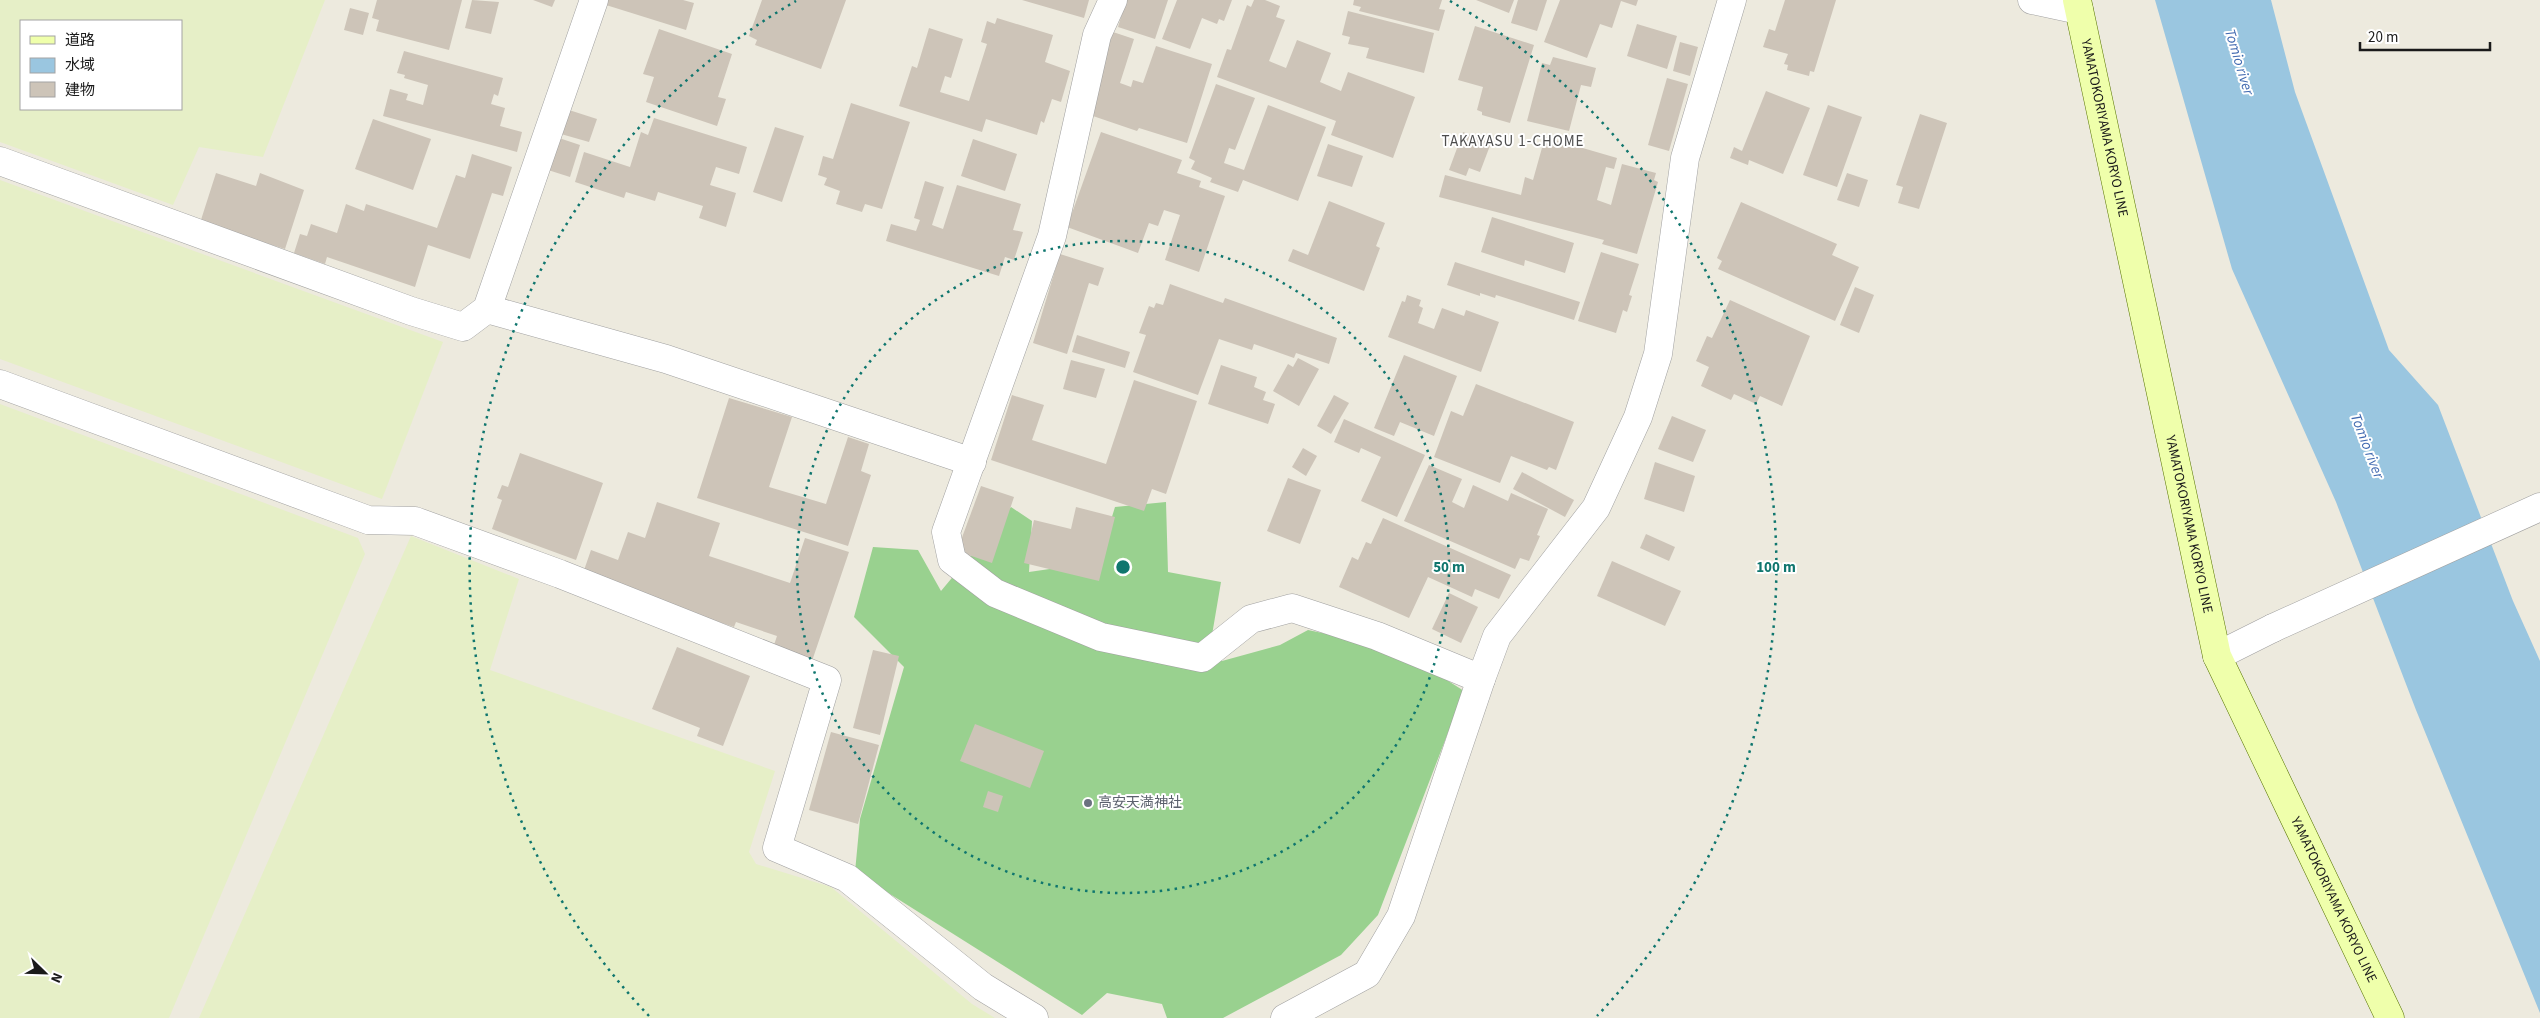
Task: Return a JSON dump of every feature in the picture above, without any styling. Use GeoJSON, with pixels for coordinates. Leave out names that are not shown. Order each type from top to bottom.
{"type":"FeatureCollection","features":[{"type":"Feature","properties":{"kind":"main road","name":"YAMATOKORIYAMA KORYO LINE"},"geometry":{"type":"LineString","coordinates":[[2078,5],[2217,656],[2390,1018]]}},
{"type":"Feature","properties":{"kind":"street"},"geometry":{"type":"LineString","coordinates":[[0,161],[411,311],[463,327],[487,309],[594,0]]}},
{"type":"Feature","properties":{"kind":"street"},"geometry":{"type":"LineString","coordinates":[[1113,0],[1097,35],[1052,236],[946,532],[952,560],[995,593],[1101,637],[1202,658],[1251,619],[1292,608],[1377,636],[1481,679]]}},
{"type":"Feature","properties":{"kind":"street"},"geometry":{"type":"LineString","coordinates":[[1285,1018],[1367,974],[1401,916],[1481,679],[1498,636],[1596,508],[1638,417],[1658,354],[1685,158],[1732,0]]}},
{"type":"Feature","properties":{"kind":"street"},"geometry":{"type":"LineString","coordinates":[[2032,0],[2078,5]]}},
{"type":"Feature","properties":{"kind":"street"},"geometry":{"type":"LineString","coordinates":[[487,309],[666,359],[972,462]]}},
{"type":"Feature","properties":{"kind":"street"},"geometry":{"type":"LineString","coordinates":[[0,384],[368,520],[415,521],[424,524],[560,574],[827,680],[776,848],[847,878],[983,987],[1034,1018]]}},
{"type":"Feature","properties":{"kind":"street"},"geometry":{"type":"LineString","coordinates":[[2217,656],[2272,628],[2540,508]]}},
{"type":"Feature","properties":{"kind":"green space"},"geometry":{"type":"Polygon","coordinates":[[[0,0],[325,0],[263,157],[199,147],[173,205],[0,142],[0,0]]]}},
{"type":"Feature","properties":{"kind":"green space"},"geometry":{"type":"Polygon","coordinates":[[[0,180],[443,342],[382,499],[0,359],[0,180]]]}},
{"type":"Feature","properties":{"kind":"green space"},"geometry":{"type":"Polygon","coordinates":[[[0,404],[358,538],[365,554],[169,1018],[0,1018],[0,404]]]}},
{"type":"Feature","properties":{"kind":"green space"},"geometry":{"type":"Polygon","coordinates":[[[1166,502],[1168,572],[1221,582],[1212,635],[1222,661],[1280,645],[1308,630],[1398,649],[1464,691],[1378,915],[1341,955],[1223,1018],[1167,1018],[1162,1004],[1107,993],[1082,1015],[855,872],[860,819],[904,667],[854,617],[873,547],[918,550],[941,591],[1011,507],[1032,521],[1029,572],[1098,562],[1115,507],[1166,502]]]}},
{"type":"Feature","properties":{"kind":"green space"},"geometry":{"type":"Polygon","coordinates":[[[411,536],[519,579],[490,670],[775,771],[749,852],[756,864],[831,887],[972,1004],[995,1018],[199,1018],[411,536]]]}},
{"type":"Feature","properties":{"kind":"water","name":"Tomio river"},"geometry":{"type":"Polygon","coordinates":[[[2155,0],[2271,0],[2295,92],[2389,350],[2438,405],[2513,601],[2540,661],[2540,1013],[2416,710],[2336,502],[2232,269],[2155,0]]]}},
{"type":"Feature","properties":{"kind":"building"},"geometry":{"type":"Polygon","coordinates":[[[377,0],[462,0],[449,50],[376,31],[379,20],[372,18],[377,0]]]}},
{"type":"Feature","properties":{"kind":"building"},"geometry":{"type":"Polygon","coordinates":[[[472,0],[499,2],[491,34],[465,28],[472,0]]]}},
{"type":"Feature","properties":{"kind":"building"},"geometry":{"type":"Polygon","coordinates":[[[533,0],[555,0],[552,7],[533,0]]]}},
{"type":"Feature","properties":{"kind":"building"},"geometry":{"type":"Polygon","coordinates":[[[607,0],[683,0],[694,3],[686,30],[606,5],[607,0]]]}},
{"type":"Feature","properties":{"kind":"building"},"geometry":{"type":"Polygon","coordinates":[[[762,0],[846,0],[821,69],[755,45],[757,40],[749,36],[762,0]]]}},
{"type":"Feature","properties":{"kind":"building"},"geometry":{"type":"Polygon","coordinates":[[[1022,0],[1089,0],[1084,18],[1022,0]]]}},
{"type":"Feature","properties":{"kind":"building"},"geometry":{"type":"Polygon","coordinates":[[[1126,0],[1168,0],[1155,39],[1118,27],[1126,0]]]}},
{"type":"Feature","properties":{"kind":"building"},"geometry":{"type":"Polygon","coordinates":[[[1177,0],[1232,0],[1224,21],[1219,19],[1217,24],[1202,18],[1190,49],[1162,39],[1177,0]]]}},
{"type":"Feature","properties":{"kind":"building"},"geometry":{"type":"Polygon","coordinates":[[[1254,0],[1265,0],[1280,6],[1276,17],[1285,20],[1269,61],[1286,68],[1297,40],[1331,53],[1320,82],[1341,91],[1348,72],[1415,97],[1393,158],[1331,135],[1336,121],[1217,77],[1227,49],[1231,50],[1247,5],[1251,7],[1254,0]]]}},
{"type":"Feature","properties":{"kind":"building"},"geometry":{"type":"Polygon","coordinates":[[[1354,0],[1442,0],[1439,9],[1445,10],[1439,31],[1359,11],[1361,7],[1353,5],[1354,0]]]}},
{"type":"Feature","properties":{"kind":"building"},"geometry":{"type":"Polygon","coordinates":[[[1476,0],[1514,0],[1509,13],[1476,0]]]}},
{"type":"Feature","properties":{"kind":"building"},"geometry":{"type":"Polygon","coordinates":[[[1518,0],[1547,0],[1537,31],[1511,23],[1518,0]]]}},
{"type":"Feature","properties":{"kind":"building"},"geometry":{"type":"Polygon","coordinates":[[[1560,0],[1638,0],[1636,6],[1621,1],[1612,28],[1600,24],[1587,58],[1544,42],[1560,0]]]}},
{"type":"Feature","properties":{"kind":"building"},"geometry":{"type":"Polygon","coordinates":[[[1785,0],[1836,0],[1814,72],[1810,71],[1809,76],[1787,70],[1788,65],[1784,64],[1788,54],[1763,47],[1769,29],[1775,31],[1785,0]]]}},
{"type":"Feature","properties":{"kind":"building"},"geometry":{"type":"Polygon","coordinates":[[[350,8],[369,13],[363,35],[344,30],[350,8]]]}},
{"type":"Feature","properties":{"kind":"building"},"geometry":{"type":"Polygon","coordinates":[[[1348,11],[1434,33],[1424,73],[1366,58],[1369,48],[1348,44],[1350,37],[1342,35],[1348,11]]]}},
{"type":"Feature","properties":{"kind":"building"},"geometry":{"type":"Polygon","coordinates":[[[997,18],[1053,35],[1045,62],[1070,71],[1061,102],[1052,99],[1044,123],[1041,121],[1037,135],[986,119],[982,132],[899,106],[912,66],[917,68],[929,28],[963,39],[951,78],[945,76],[940,92],[969,101],[987,44],[981,42],[987,21],[995,24],[997,18]]]}},
{"type":"Feature","properties":{"kind":"building"},"geometry":{"type":"Polygon","coordinates":[[[1637,24],[1677,36],[1667,69],[1627,56],[1637,24]]]}},
{"type":"Feature","properties":{"kind":"building"},"geometry":{"type":"Polygon","coordinates":[[[1475,26],[1534,45],[1510,123],[1482,115],[1482,112],[1477,110],[1483,87],[1458,80],[1475,26]]]}},
{"type":"Feature","properties":{"kind":"building"},"geometry":{"type":"Polygon","coordinates":[[[659,29],[732,54],[718,97],[726,99],[717,126],[646,102],[654,77],[643,74],[659,29]]]}},
{"type":"Feature","properties":{"kind":"building"},"geometry":{"type":"Polygon","coordinates":[[[1113,32],[1134,39],[1120,83],[1131,87],[1133,80],[1143,83],[1156,46],[1212,64],[1187,143],[1139,128],[1137,131],[1090,115],[1101,79],[1098,78],[1113,32]]]}},
{"type":"Feature","properties":{"kind":"building"},"geometry":{"type":"Polygon","coordinates":[[[1680,42],[1698,47],[1690,76],[1673,71],[1680,42]]]}},
{"type":"Feature","properties":{"kind":"building"},"geometry":{"type":"Polygon","coordinates":[[[404,51],[503,78],[498,96],[494,94],[491,104],[505,108],[500,126],[522,132],[517,152],[383,116],[390,89],[408,94],[406,100],[423,105],[428,85],[404,78],[405,75],[397,73],[404,51]]]}},
{"type":"Feature","properties":{"kind":"building"},"geometry":{"type":"Polygon","coordinates":[[[1553,57],[1596,68],[1591,87],[1581,85],[1569,131],[1527,121],[1542,63],[1550,65],[1553,57]]]}},
{"type":"Feature","properties":{"kind":"building"},"geometry":{"type":"Polygon","coordinates":[[[1667,78],[1688,84],[1669,151],[1648,145],[1667,78]]]}},
{"type":"Feature","properties":{"kind":"building"},"geometry":{"type":"Polygon","coordinates":[[[1216,84],[1255,98],[1235,150],[1229,148],[1224,163],[1244,170],[1268,105],[1326,127],[1298,201],[1243,180],[1238,192],[1210,182],[1212,178],[1191,169],[1195,161],[1189,158],[1216,84]]]}},
{"type":"Feature","properties":{"kind":"building"},"geometry":{"type":"Polygon","coordinates":[[[1766,91],[1810,108],[1783,174],[1749,160],[1748,165],[1730,158],[1734,147],[1742,151],[1766,91]]]}},
{"type":"Feature","properties":{"kind":"building"},"geometry":{"type":"Polygon","coordinates":[[[851,103],[910,122],[882,209],[865,204],[862,212],[836,204],[840,191],[824,185],[827,178],[818,175],[823,156],[833,159],[851,103]]]}},
{"type":"Feature","properties":{"kind":"building"},"geometry":{"type":"Polygon","coordinates":[[[1828,105],[1862,117],[1837,187],[1803,175],[1828,105]]]}},
{"type":"Feature","properties":{"kind":"building"},"geometry":{"type":"Polygon","coordinates":[[[569,110],[597,119],[589,142],[561,134],[569,110]]]}},
{"type":"Feature","properties":{"kind":"building"},"geometry":{"type":"Polygon","coordinates":[[[1920,114],[1947,123],[1919,209],[1898,203],[1903,187],[1896,185],[1920,114]]]}},
{"type":"Feature","properties":{"kind":"building"},"geometry":{"type":"Polygon","coordinates":[[[654,118],[747,147],[739,174],[716,167],[710,185],[736,193],[726,227],[699,218],[703,206],[658,192],[655,201],[626,192],[624,198],[575,182],[584,152],[630,167],[641,132],[648,135],[654,118]]]}},
{"type":"Feature","properties":{"kind":"building"},"geometry":{"type":"Polygon","coordinates":[[[373,119],[431,139],[413,190],[355,169],[373,119]]]}},
{"type":"Feature","properties":{"kind":"building"},"geometry":{"type":"Polygon","coordinates":[[[775,127],[804,136],[782,202],[753,192],[775,127]]]}},
{"type":"Feature","properties":{"kind":"building"},"geometry":{"type":"Polygon","coordinates":[[[1101,132],[1182,160],[1177,173],[1201,181],[1199,187],[1225,196],[1199,272],[1165,260],[1180,215],[1164,210],[1158,226],[1149,223],[1138,253],[1067,227],[1101,132]]]}},
{"type":"Feature","properties":{"kind":"building"},"geometry":{"type":"Polygon","coordinates":[[[1463,132],[1491,143],[1480,172],[1469,168],[1466,176],[1449,170],[1463,132]]]}},
{"type":"Feature","properties":{"kind":"building"},"geometry":{"type":"Polygon","coordinates":[[[1545,137],[1617,158],[1614,169],[1606,167],[1597,200],[1611,205],[1622,164],[1656,173],[1654,180],[1658,182],[1637,254],[1602,244],[1604,240],[1439,197],[1445,175],[1521,195],[1525,177],[1533,180],[1545,137]]]}},
{"type":"Feature","properties":{"kind":"building"},"geometry":{"type":"Polygon","coordinates":[[[559,138],[580,145],[570,177],[548,170],[559,138]]]}},
{"type":"Feature","properties":{"kind":"building"},"geometry":{"type":"Polygon","coordinates":[[[973,139],[1017,154],[1005,191],[961,176],[973,139]]]}},
{"type":"Feature","properties":{"kind":"building"},"geometry":{"type":"Polygon","coordinates":[[[1328,144],[1363,156],[1352,187],[1317,176],[1328,144]]]}},
{"type":"Feature","properties":{"kind":"building"},"geometry":{"type":"Polygon","coordinates":[[[472,154],[512,167],[503,196],[492,193],[470,259],[428,245],[415,287],[327,257],[325,264],[294,253],[300,234],[307,236],[311,224],[337,233],[346,204],[364,211],[366,204],[437,228],[456,175],[465,178],[472,154]]]}},
{"type":"Feature","properties":{"kind":"building"},"geometry":{"type":"Polygon","coordinates":[[[216,173],[256,186],[260,173],[304,190],[285,249],[200,223],[216,173]]]}},
{"type":"Feature","properties":{"kind":"building"},"geometry":{"type":"Polygon","coordinates":[[[1847,173],[1868,180],[1859,207],[1837,200],[1847,173]]]}},
{"type":"Feature","properties":{"kind":"building"},"geometry":{"type":"Polygon","coordinates":[[[925,181],[944,187],[932,225],[943,229],[957,185],[1021,204],[1013,230],[1023,232],[1014,260],[1005,257],[999,276],[886,241],[891,224],[916,231],[920,220],[914,218],[925,181]]]}},
{"type":"Feature","properties":{"kind":"building"},"geometry":{"type":"Polygon","coordinates":[[[1329,201],[1385,223],[1376,246],[1380,248],[1364,291],[1288,261],[1293,249],[1308,255],[1329,201]]]}},
{"type":"Feature","properties":{"kind":"building"},"geometry":{"type":"Polygon","coordinates":[[[1741,202],[1837,244],[1832,255],[1859,267],[1835,321],[1718,269],[1722,261],[1717,258],[1741,202]]]}},
{"type":"Feature","properties":{"kind":"building"},"geometry":{"type":"Polygon","coordinates":[[[1492,217],[1574,243],[1565,273],[1525,260],[1524,266],[1481,252],[1492,217]]]}},
{"type":"Feature","properties":{"kind":"building"},"geometry":{"type":"Polygon","coordinates":[[[1601,252],[1639,264],[1629,295],[1632,296],[1627,312],[1623,310],[1616,333],[1578,321],[1601,252]]]}},
{"type":"Feature","properties":{"kind":"building"},"geometry":{"type":"Polygon","coordinates":[[[1060,254],[1104,268],[1098,286],[1089,283],[1067,354],[1033,343],[1060,254]]]}},
{"type":"Feature","properties":{"kind":"building"},"geometry":{"type":"Polygon","coordinates":[[[1455,262],[1580,302],[1574,320],[1496,295],[1495,298],[1480,293],[1480,296],[1447,285],[1455,262]]]}},
{"type":"Feature","properties":{"kind":"building"},"geometry":{"type":"Polygon","coordinates":[[[1170,284],[1223,303],[1225,298],[1337,338],[1329,364],[1296,353],[1294,358],[1254,344],[1252,350],[1219,339],[1198,395],[1133,372],[1146,335],[1139,333],[1149,306],[1154,308],[1156,303],[1163,305],[1170,284]]]}},
{"type":"Feature","properties":{"kind":"building"},"geometry":{"type":"Polygon","coordinates":[[[1855,287],[1874,295],[1859,333],[1840,325],[1855,287]]]}},
{"type":"Feature","properties":{"kind":"building"},"geometry":{"type":"Polygon","coordinates":[[[1407,295],[1421,300],[1419,306],[1423,308],[1418,323],[1434,329],[1442,308],[1464,316],[1466,310],[1499,322],[1481,372],[1388,337],[1402,301],[1405,302],[1407,295]]]}},
{"type":"Feature","properties":{"kind":"building"},"geometry":{"type":"Polygon","coordinates":[[[1730,300],[1810,336],[1782,406],[1760,396],[1756,404],[1734,394],[1731,400],[1701,386],[1709,367],[1696,361],[1707,336],[1712,338],[1730,300]]]}},
{"type":"Feature","properties":{"kind":"building"},"geometry":{"type":"Polygon","coordinates":[[[1077,335],[1130,352],[1125,368],[1072,352],[1077,335]]]}},
{"type":"Feature","properties":{"kind":"building"},"geometry":{"type":"Polygon","coordinates":[[[1404,355],[1457,376],[1434,436],[1400,422],[1394,436],[1374,428],[1404,355]]]}},
{"type":"Feature","properties":{"kind":"building"},"geometry":{"type":"Polygon","coordinates":[[[1298,358],[1319,369],[1299,406],[1273,391],[1288,364],[1293,367],[1298,358]]]}},
{"type":"Feature","properties":{"kind":"building"},"geometry":{"type":"Polygon","coordinates":[[[1071,360],[1105,369],[1096,398],[1063,389],[1071,360]]]}},
{"type":"Feature","properties":{"kind":"building"},"geometry":{"type":"Polygon","coordinates":[[[1221,365],[1257,377],[1254,387],[1266,392],[1263,400],[1275,404],[1268,424],[1208,404],[1221,365]]]}},
{"type":"Feature","properties":{"kind":"building"},"geometry":{"type":"Polygon","coordinates":[[[1134,380],[1197,401],[1166,494],[1152,489],[1144,511],[991,460],[1012,395],[1044,405],[1032,440],[1106,464],[1134,380]]]}},
{"type":"Feature","properties":{"kind":"building"},"geometry":{"type":"Polygon","coordinates":[[[1476,384],[1574,422],[1556,470],[1549,467],[1547,470],[1511,456],[1500,483],[1434,457],[1451,411],[1463,416],[1476,384]]]}},
{"type":"Feature","properties":{"kind":"building"},"geometry":{"type":"Polygon","coordinates":[[[1334,395],[1349,403],[1331,434],[1317,426],[1334,395]]]}},
{"type":"Feature","properties":{"kind":"building"},"geometry":{"type":"Polygon","coordinates":[[[729,398],[792,417],[769,487],[826,504],[848,437],[869,444],[861,471],[871,475],[848,546],[697,498],[729,398]]]}},
{"type":"Feature","properties":{"kind":"building"},"geometry":{"type":"Polygon","coordinates":[[[1672,416],[1706,430],[1693,462],[1658,449],[1672,416]]]}},
{"type":"Feature","properties":{"kind":"building"},"geometry":{"type":"Polygon","coordinates":[[[1344,419],[1425,455],[1397,517],[1361,501],[1381,457],[1361,448],[1359,453],[1334,442],[1344,419]]]}},
{"type":"Feature","properties":{"kind":"building"},"geometry":{"type":"Polygon","coordinates":[[[1303,448],[1317,456],[1306,476],[1292,467],[1303,448]]]}},
{"type":"Feature","properties":{"kind":"building"},"geometry":{"type":"Polygon","coordinates":[[[520,453],[603,483],[576,560],[492,529],[502,500],[497,498],[502,485],[508,487],[520,453]]]}},
{"type":"Feature","properties":{"kind":"building"},"geometry":{"type":"Polygon","coordinates":[[[1655,462],[1695,476],[1684,512],[1644,499],[1655,462]]]}},
{"type":"Feature","properties":{"kind":"building"},"geometry":{"type":"Polygon","coordinates":[[[1429,465],[1462,479],[1452,502],[1464,508],[1473,485],[1508,501],[1511,493],[1548,509],[1537,535],[1540,536],[1529,561],[1520,558],[1515,569],[1404,521],[1429,465]]]}},
{"type":"Feature","properties":{"kind":"building"},"geometry":{"type":"Polygon","coordinates":[[[1522,472],[1574,500],[1565,517],[1513,489],[1522,472]]]}},
{"type":"Feature","properties":{"kind":"building"},"geometry":{"type":"Polygon","coordinates":[[[1288,478],[1321,490],[1300,544],[1267,531],[1288,478]]]}},
{"type":"Feature","properties":{"kind":"building"},"geometry":{"type":"Polygon","coordinates":[[[981,486],[1014,497],[992,563],[957,551],[981,486]]]}},
{"type":"Feature","properties":{"kind":"building"},"geometry":{"type":"Polygon","coordinates":[[[657,502],[720,523],[709,556],[790,583],[805,538],[849,552],[812,661],[773,648],[777,636],[736,622],[734,627],[582,576],[591,550],[618,560],[628,532],[645,538],[657,502]]]}},
{"type":"Feature","properties":{"kind":"building"},"geometry":{"type":"Polygon","coordinates":[[[1076,507],[1115,517],[1099,581],[1024,563],[1034,520],[1071,529],[1076,507]]]}},
{"type":"Feature","properties":{"kind":"building"},"geometry":{"type":"Polygon","coordinates":[[[1383,518],[1511,575],[1499,599],[1475,589],[1472,597],[1428,577],[1409,618],[1339,587],[1352,557],[1358,560],[1366,542],[1371,544],[1383,518]]]}},
{"type":"Feature","properties":{"kind":"building"},"geometry":{"type":"Polygon","coordinates":[[[1646,534],[1675,547],[1669,561],[1640,548],[1646,534]]]}},
{"type":"Feature","properties":{"kind":"building"},"geometry":{"type":"Polygon","coordinates":[[[1612,561],[1681,591],[1665,626],[1597,596],[1612,561]]]}},
{"type":"Feature","properties":{"kind":"building"},"geometry":{"type":"Polygon","coordinates":[[[1449,593],[1478,607],[1461,643],[1432,629],[1449,593]]]}},
{"type":"Feature","properties":{"kind":"building"},"geometry":{"type":"Polygon","coordinates":[[[677,647],[750,676],[723,746],[697,736],[700,728],[652,709],[677,647]]]}},
{"type":"Feature","properties":{"kind":"building"},"geometry":{"type":"Polygon","coordinates":[[[873,650],[899,656],[880,735],[853,728],[873,650]]]}},
{"type":"Feature","properties":{"kind":"building"},"geometry":{"type":"Polygon","coordinates":[[[975,724],[1044,751],[1030,788],[960,761],[975,724]]]}},
{"type":"Feature","properties":{"kind":"building"},"geometry":{"type":"Polygon","coordinates":[[[831,732],[879,745],[858,824],[809,810],[831,732]]]}},
{"type":"Feature","properties":{"kind":"building"},"geometry":{"type":"Polygon","coordinates":[[[988,791],[1003,796],[998,812],[983,807],[988,791]]]}},
{"type":"Feature","properties":{"kind":"place","name":"高安天満神社"},"geometry":{"type":"Point","coordinates":[1088,803]}},
{"type":"Feature","properties":{"kind":"district","name":"TAKAYASU 1-CHOME"},"geometry":{"type":"Point","coordinates":[1513,141]}}]}
